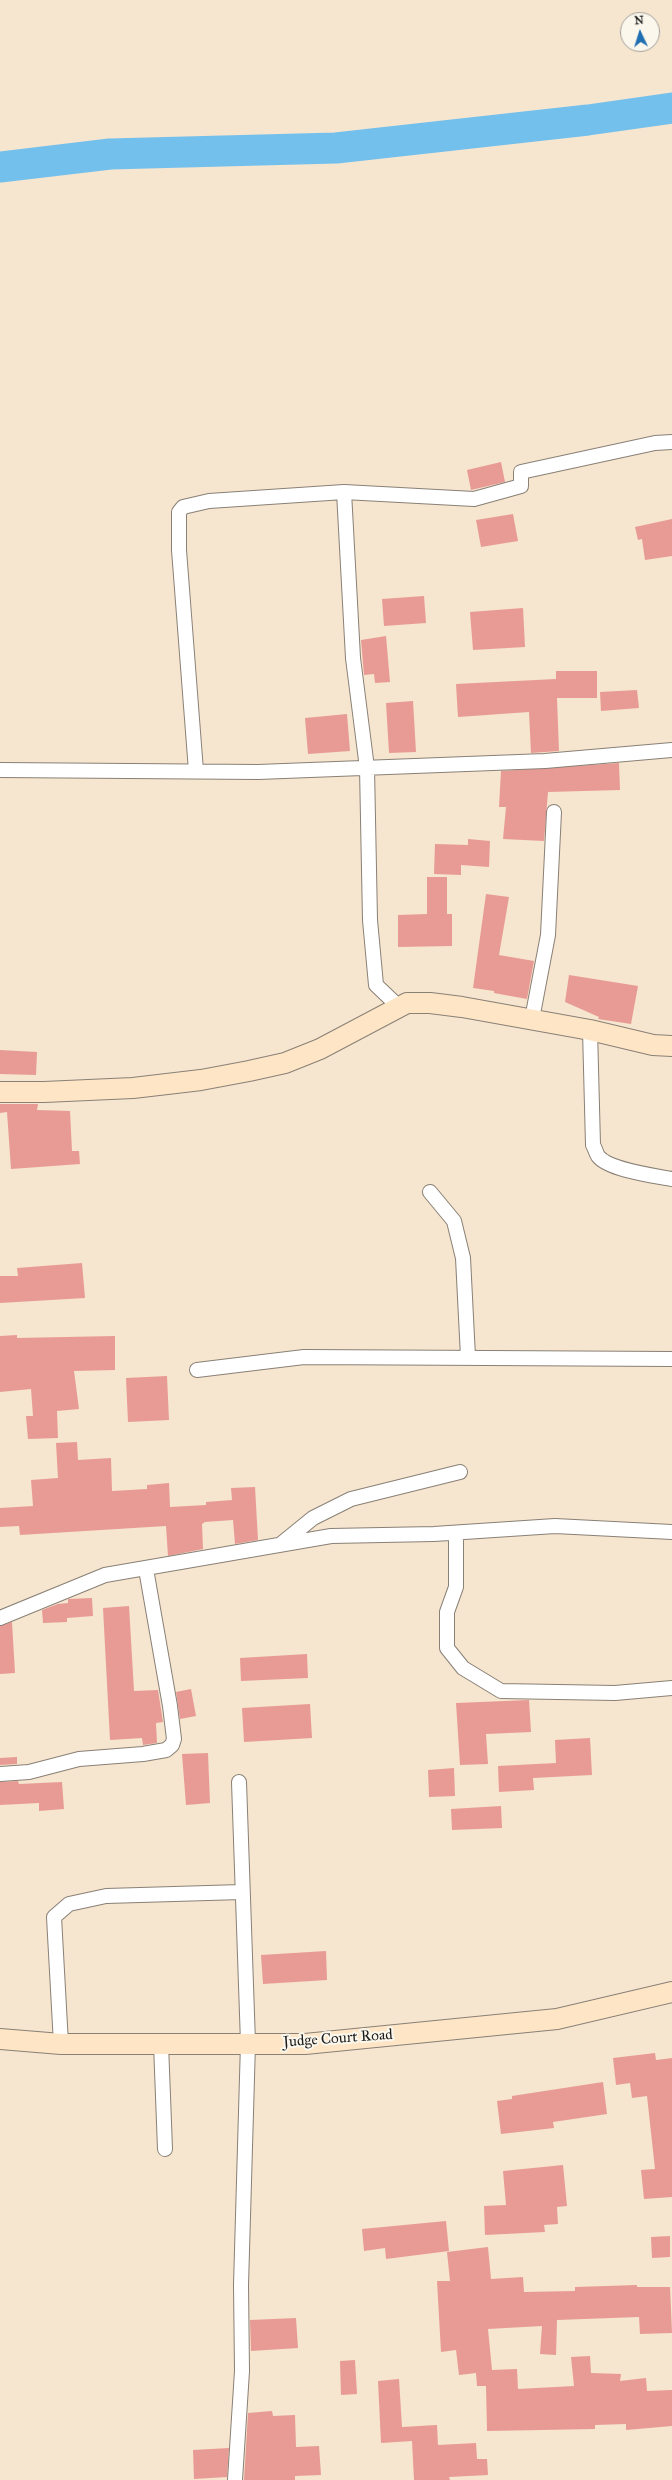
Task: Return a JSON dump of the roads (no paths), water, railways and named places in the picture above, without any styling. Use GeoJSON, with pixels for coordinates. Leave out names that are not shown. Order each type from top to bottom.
{"type":"FeatureCollection","features":[{"type":"Feature","properties":{"kind":"street"},"geometry":{"type":"LineString","coordinates":[[196,771],[179,550],[180,512],[183,507],[209,501],[344,492],[474,499],[521,486],[521,472],[656,443],[672,442]]}},
{"type":"Feature","properties":{"kind":"street"},"geometry":{"type":"LineString","coordinates":[[344,492],[353,658],[367,768],[370,920],[376,985],[398,1006]]}},
{"type":"Feature","properties":{"kind":"street"},"geometry":{"type":"LineString","coordinates":[[0,770],[196,771],[367,768],[545,761],[672,750]]}},
{"type":"Feature","properties":{"kind":"street"},"geometry":{"type":"LineString","coordinates":[[532,1019],[548,935],[554,812]]}},
{"type":"Feature","properties":{"kind":"street"},"geometry":{"type":"LineString","coordinates":[[0,1092],[133,1088],[201,1080],[285,1063],[320,1049],[398,1006],[407,1003],[430,1003],[532,1019],[590,1030],[653,1045],[672,1046]]}},
{"type":"Feature","properties":{"kind":"street"},"geometry":{"type":"LineString","coordinates":[[590,1030],[593,1145],[598,1157],[605,1162],[643,1174],[672,1179]]}},
{"type":"Feature","properties":{"kind":"street"},"geometry":{"type":"LineString","coordinates":[[430,1192],[454,1221],[462,1258],[468,1357]]}},
{"type":"Feature","properties":{"kind":"street"},"geometry":{"type":"LineString","coordinates":[[198,1370],[304,1357],[672,1359]]}},
{"type":"Feature","properties":{"kind":"street"},"geometry":{"type":"LineString","coordinates":[[280,1544],[313,1518],[351,1499],[460,1472]]}},
{"type":"Feature","properties":{"kind":"street"},"geometry":{"type":"LineString","coordinates":[[0,1618],[104,1575],[146,1569],[330,1536],[456,1533],[555,1526],[672,1532]]}},
{"type":"Feature","properties":{"kind":"street"},"geometry":{"type":"LineString","coordinates":[[456,1533],[456,1587],[447,1612],[447,1648],[463,1668],[501,1691],[615,1693],[672,1688]]}},
{"type":"Feature","properties":{"kind":"street"},"geometry":{"type":"LineString","coordinates":[[0,1774],[29,1772],[79,1759],[143,1754],[166,1750],[172,1745],[174,1739],[170,1706],[146,1569]]}},
{"type":"Feature","properties":{"kind":"street"},"geometry":{"type":"LineString","coordinates":[[235,2480],[242,2371],[241,2285],[247,2000],[239,1782]]}},
{"type":"Feature","properties":{"kind":"street"},"geometry":{"type":"LineString","coordinates":[[61,2044],[54,1917],[69,1904],[106,1896],[242,1892]]}},
{"type":"Feature","properties":{"kind":"street","name":"Judge Court Road"},"geometry":{"type":"LineString","coordinates":[[0,2039],[61,2044],[305,2044],[557,2019],[672,1992]]}},
{"type":"Feature","properties":{"kind":"street"},"geometry":{"type":"LineString","coordinates":[[161,2044],[165,2149]]}},
{"type":"Feature","properties":{"kind":"waterway"},"geometry":{"type":"LineString","coordinates":[[0,167],[110,154],[336,148],[588,120],[672,108]]}}]}
